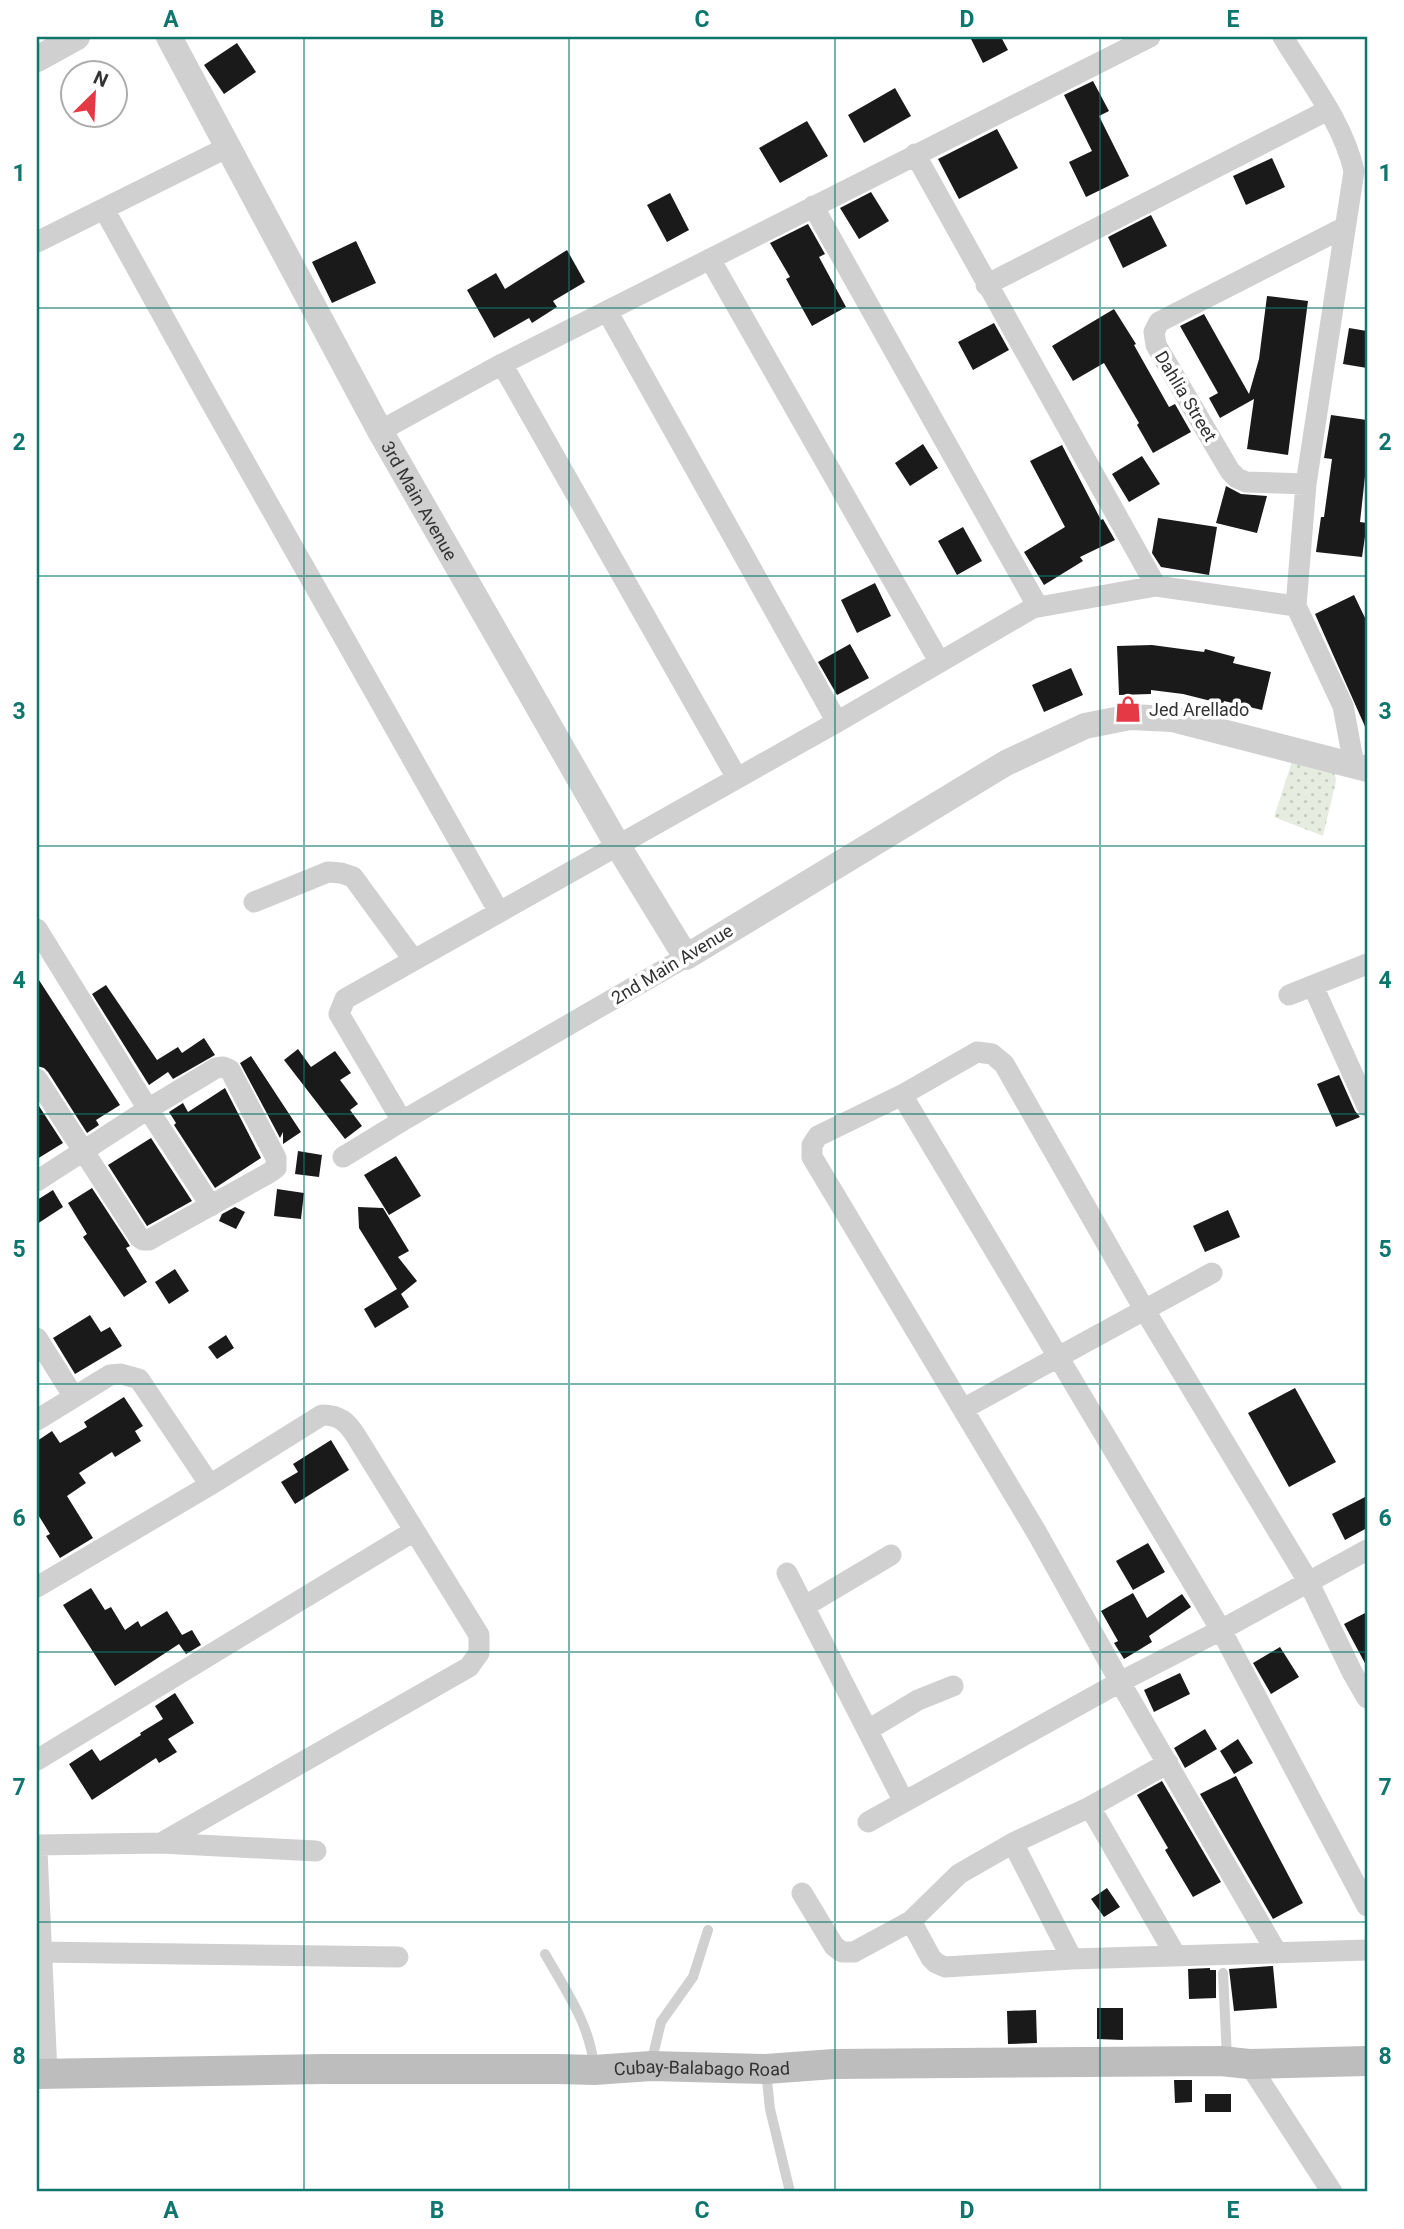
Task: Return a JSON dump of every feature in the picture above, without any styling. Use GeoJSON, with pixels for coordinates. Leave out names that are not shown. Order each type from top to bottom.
{"type":"FeatureCollection","features":[{"type":"Feature","properties":{"kind":"main road","name":"Cubay-Balabago Road"},"geometry":{"type":"LineString","coordinates":[[42,2073],[324,2069],[594,2070],[651,2066],[766,2069],[834,2064],[1367,2061]]}},
{"type":"Feature","properties":{"kind":"street"},"geometry":{"type":"LineString","coordinates":[[37,59],[77,37]]}},
{"type":"Feature","properties":{"kind":"street","name":"3rd Main Avenue"},"geometry":{"type":"LineString","coordinates":[[169,37],[380,431],[618,846],[686,957]]}},
{"type":"Feature","properties":{"kind":"street"},"geometry":{"type":"LineString","coordinates":[[380,431],[607,311],[1150,37]]}},
{"type":"Feature","properties":{"kind":"street"},"geometry":{"type":"LineString","coordinates":[[1283,37],[1350,151],[1354,171],[1306,484],[1296,606],[1343,706],[1360,767]]}},
{"type":"Feature","properties":{"kind":"street"},"geometry":{"type":"LineString","coordinates":[[986,285],[1328,110]]}},
{"type":"Feature","properties":{"kind":"street"},"geometry":{"type":"LineString","coordinates":[[37,242],[228,148]]}},
{"type":"Feature","properties":{"kind":"street"},"geometry":{"type":"LineString","coordinates":[[915,155],[1156,586]]}},
{"type":"Feature","properties":{"kind":"street"},"geometry":{"type":"LineString","coordinates":[[813,206],[1038,607]]}},
{"type":"Feature","properties":{"kind":"street"},"geometry":{"type":"LineString","coordinates":[[104,209],[499,912]]}},
{"type":"Feature","properties":{"kind":"street","name":"Dahlia Street"},"geometry":{"type":"LineString","coordinates":[[1306,484],[1246,482],[1237,478],[1230,471],[1156,345],[1154,332],[1159,323],[1345,227]]}},
{"type":"Feature","properties":{"kind":"street"},"geometry":{"type":"LineString","coordinates":[[710,259],[939,661]]}},
{"type":"Feature","properties":{"kind":"street"},"geometry":{"type":"LineString","coordinates":[[607,311],[837,722]]}},
{"type":"Feature","properties":{"kind":"street"},"geometry":{"type":"LineString","coordinates":[[502,365],[737,778]]}},
{"type":"Feature","properties":{"kind":"street"},"geometry":{"type":"LineString","coordinates":[[402,1121],[339,1014],[345,999],[413,959],[618,846],[1033,608],[1156,586],[1296,606]]}},
{"type":"Feature","properties":{"kind":"street","name":"2nd Main Avenue"},"geometry":{"type":"LineString","coordinates":[[343,1157],[686,957],[1006,763],[1085,726],[1130,717],[1172,719],[1360,767]]}},
{"type":"Feature","properties":{"kind":"street"},"geometry":{"type":"LineString","coordinates":[[254,902],[328,872],[353,877],[413,959]]}},
{"type":"Feature","properties":{"kind":"street"},"geometry":{"type":"LineString","coordinates":[[37,929],[211,1206]]}},
{"type":"Feature","properties":{"kind":"street"},"geometry":{"type":"LineString","coordinates":[[1289,995],[1367,964]]}},
{"type":"Feature","properties":{"kind":"street"},"geometry":{"type":"LineString","coordinates":[[1313,986],[1367,1106]]}},
{"type":"Feature","properties":{"kind":"street"},"geometry":{"type":"LineString","coordinates":[[1277,1953],[1037,1533],[812,1157],[813,1145],[818,1136],[902,1095],[977,1052],[992,1054],[1004,1064],[1144,1309],[1359,1668],[1367,1698]]}},
{"type":"Feature","properties":{"kind":"street"},"geometry":{"type":"LineString","coordinates":[[37,1079],[83,1150],[143,1240],[149,1240],[276,1168],[276,1158],[230,1070],[223,1067],[216,1068],[148,1109],[83,1150],[37,1181]]}},
{"type":"Feature","properties":{"kind":"street"},"geometry":{"type":"LineString","coordinates":[[902,1095],[1221,1630],[1367,1906]]}},
{"type":"Feature","properties":{"kind":"street"},"geometry":{"type":"LineString","coordinates":[[964,1409],[1212,1273]]}},
{"type":"Feature","properties":{"kind":"street"},"geometry":{"type":"LineString","coordinates":[[37,1338],[74,1397]]}},
{"type":"Feature","properties":{"kind":"street"},"geometry":{"type":"LineString","coordinates":[[37,1420],[110,1375],[121,1374],[139,1379],[210,1485]]}},
{"type":"Feature","properties":{"kind":"street"},"geometry":{"type":"LineString","coordinates":[[37,1587],[322,1415],[333,1415],[346,1422],[479,1635],[479,1653],[470,1667],[161,1843]]}},
{"type":"Feature","properties":{"kind":"street"},"geometry":{"type":"LineString","coordinates":[[37,1760],[414,1531]]}},
{"type":"Feature","properties":{"kind":"street"},"geometry":{"type":"LineString","coordinates":[[868,1822],[1120,1682],[1367,1550]]}},
{"type":"Feature","properties":{"kind":"street"},"geometry":{"type":"LineString","coordinates":[[804,1606],[891,1555]]}},
{"type":"Feature","properties":{"kind":"street"},"geometry":{"type":"LineString","coordinates":[[787,1573],[905,1802]]}},
{"type":"Feature","properties":{"kind":"street"},"geometry":{"type":"LineString","coordinates":[[868,1730],[918,1700],[953,1686]]}},
{"type":"Feature","properties":{"kind":"street"},"geometry":{"type":"LineString","coordinates":[[802,1893],[834,1946],[842,1952],[853,1952],[911,1921],[958,1874],[1013,1843],[1090,1807],[1168,1763]]}},
{"type":"Feature","properties":{"kind":"street"},"geometry":{"type":"LineString","coordinates":[[1090,1807],[1176,1956]]}},
{"type":"Feature","properties":{"kind":"street"},"geometry":{"type":"LineString","coordinates":[[37,1845],[161,1843],[316,1851]]}},
{"type":"Feature","properties":{"kind":"street"},"geometry":{"type":"LineString","coordinates":[[1013,1843],[1072,1959]]}},
{"type":"Feature","properties":{"kind":"street"},"geometry":{"type":"LineString","coordinates":[[37,1851],[42,2073]]}},
{"type":"Feature","properties":{"kind":"street"},"geometry":{"type":"LineString","coordinates":[[911,1921],[931,1958],[945,1967],[1072,1959],[1367,1951]]}},
{"type":"Feature","properties":{"kind":"street"},"geometry":{"type":"LineString","coordinates":[[39,1952],[398,1957]]}},
{"type":"Feature","properties":{"kind":"street"},"geometry":{"type":"LineString","coordinates":[[1238,2063],[1332,2192]]}},
{"type":"Feature","properties":{"kind":"lane"},"geometry":{"type":"LineString","coordinates":[[651,2066],[661,2022],[693,1977],[708,1930]]}},
{"type":"Feature","properties":{"kind":"lane"},"geometry":{"type":"LineString","coordinates":[[545,1954],[583,2022],[593,2056],[594,2070]]}},
{"type":"Feature","properties":{"kind":"lane"},"geometry":{"type":"LineString","coordinates":[[1223,1973],[1238,2063]]}},
{"type":"Feature","properties":{"kind":"lane"},"geometry":{"type":"LineString","coordinates":[[766,2069],[770,2109],[790,2192]]}},
{"type":"Feature","properties":{"kind":"shaded area"},"geometry":{"type":"Polygon","coordinates":[[[1295,752],[1333,762],[1336,781],[1323,836],[1274,817],[1295,752]]]}},
{"type":"Feature","properties":{"kind":"building"},"geometry":{"type":"Polygon","coordinates":[[[970,37],[1001,37],[1008,50],[983,63],[970,37]]]}},
{"type":"Feature","properties":{"kind":"building"},"geometry":{"type":"Polygon","coordinates":[[[237,43],[256,72],[224,94],[204,65],[237,43]]]}},
{"type":"Feature","properties":{"kind":"building"},"geometry":{"type":"Polygon","coordinates":[[[1093,81],[1109,111],[1099,116],[1129,176],[1086,197],[1069,162],[1092,151],[1064,95],[1093,81]]]}},
{"type":"Feature","properties":{"kind":"building"},"geometry":{"type":"Polygon","coordinates":[[[895,88],[911,116],[864,143],[848,115],[895,88]]]}},
{"type":"Feature","properties":{"kind":"building"},"geometry":{"type":"Polygon","coordinates":[[[807,121],[828,156],[780,183],[759,148],[807,121]]]}},
{"type":"Feature","properties":{"kind":"building"},"geometry":{"type":"Polygon","coordinates":[[[997,129],[1018,168],[959,199],[938,159],[997,129]]]}},
{"type":"Feature","properties":{"kind":"building"},"geometry":{"type":"Polygon","coordinates":[[[1272,158],[1285,187],[1246,205],[1233,176],[1272,158]]]}},
{"type":"Feature","properties":{"kind":"building"},"geometry":{"type":"Polygon","coordinates":[[[871,192],[889,221],[859,239],[840,208],[871,192]]]}},
{"type":"Feature","properties":{"kind":"building"},"geometry":{"type":"Polygon","coordinates":[[[670,193],[689,230],[667,242],[647,205],[670,193]]]}},
{"type":"Feature","properties":{"kind":"building"},"geometry":{"type":"Polygon","coordinates":[[[1151,215],[1167,246],[1123,268],[1108,237],[1151,215]]]}},
{"type":"Feature","properties":{"kind":"building"},"geometry":{"type":"Polygon","coordinates":[[[808,224],[825,254],[819,257],[846,307],[812,326],[786,279],[790,277],[770,243],[808,224]]]}},
{"type":"Feature","properties":{"kind":"building"},"geometry":{"type":"Polygon","coordinates":[[[356,241],[376,283],[332,303],[312,262],[356,241]]]}},
{"type":"Feature","properties":{"kind":"building"},"geometry":{"type":"Polygon","coordinates":[[[567,250],[585,282],[553,301],[557,307],[532,323],[529,318],[494,338],[467,290],[496,273],[505,289],[567,250]]]}},
{"type":"Feature","properties":{"kind":"building"},"geometry":{"type":"Polygon","coordinates":[[[1267,296],[1308,301],[1288,455],[1247,449],[1254,399],[1220,418],[1209,398],[1218,393],[1180,326],[1204,314],[1249,394],[1259,359],[1267,296]]]}},
{"type":"Feature","properties":{"kind":"building"},"geometry":{"type":"Polygon","coordinates":[[[1114,309],[1169,407],[1175,404],[1191,432],[1153,453],[1104,363],[1073,381],[1052,346],[1114,309]]]}},
{"type":"Feature","properties":{"kind":"building"},"geometry":{"type":"Polygon","coordinates":[[[994,323],[1009,350],[973,370],[958,342],[994,323]]]}},
{"type":"Feature","properties":{"kind":"building"},"geometry":{"type":"Polygon","coordinates":[[[1349,328],[1367,331],[1367,368],[1343,364],[1349,328]]]}},
{"type":"Feature","properties":{"kind":"building"},"geometry":{"type":"Polygon","coordinates":[[[1331,415],[1367,420],[1367,458],[1360,522],[1367,523],[1362,557],[1316,552],[1332,459],[1324,458],[1331,415]]]}},
{"type":"Feature","properties":{"kind":"building"},"geometry":{"type":"Polygon","coordinates":[[[923,444],[938,468],[910,486],[895,463],[923,444]]]}},
{"type":"Feature","properties":{"kind":"building"},"geometry":{"type":"Polygon","coordinates":[[[1062,445],[1101,520],[1103,519],[1115,540],[1080,557],[1083,561],[1044,585],[1024,552],[1065,527],[1030,461],[1062,445]]]}},
{"type":"Feature","properties":{"kind":"building"},"geometry":{"type":"Polygon","coordinates":[[[1142,456],[1160,484],[1129,502],[1112,474],[1142,456]]]}},
{"type":"Feature","properties":{"kind":"building"},"geometry":{"type":"Polygon","coordinates":[[[1226,486],[1241,494],[1267,496],[1257,533],[1216,523],[1226,486]]]}},
{"type":"Feature","properties":{"kind":"building"},"geometry":{"type":"Polygon","coordinates":[[[1158,518],[1217,527],[1209,575],[1161,567],[1152,553],[1158,518]]]}},
{"type":"Feature","properties":{"kind":"building"},"geometry":{"type":"Polygon","coordinates":[[[963,527],[982,561],[957,575],[938,541],[963,527]]]}},
{"type":"Feature","properties":{"kind":"building"},"geometry":{"type":"Polygon","coordinates":[[[875,583],[891,616],[857,633],[841,600],[875,583]]]}},
{"type":"Feature","properties":{"kind":"building"},"geometry":{"type":"Polygon","coordinates":[[[1354,595],[1367,622],[1367,731],[1315,614],[1354,595]]]}},
{"type":"Feature","properties":{"kind":"building"},"geometry":{"type":"Polygon","coordinates":[[[850,644],[869,678],[837,695],[818,662],[850,644]]]}},
{"type":"Feature","properties":{"kind":"building"},"geometry":{"type":"Polygon","coordinates":[[[1152,645],[1204,652],[1205,649],[1235,657],[1233,663],[1271,672],[1262,710],[1224,701],[1223,704],[1183,694],[1151,690],[1151,694],[1119,695],[1117,646],[1152,645]]]}},
{"type":"Feature","properties":{"kind":"building"},"geometry":{"type":"Polygon","coordinates":[[[1071,668],[1083,695],[1044,712],[1032,685],[1071,668]]]}},
{"type":"Feature","properties":{"kind":"building"},"geometry":{"type":"Polygon","coordinates":[[[37,977],[120,1105],[96,1120],[99,1125],[87,1133],[48,1072],[37,1066],[37,977]]]}},
{"type":"Feature","properties":{"kind":"building"},"geometry":{"type":"Polygon","coordinates":[[[106,985],[157,1060],[178,1047],[182,1053],[204,1038],[215,1055],[173,1079],[168,1072],[149,1085],[92,994],[106,985]]]}},
{"type":"Feature","properties":{"kind":"building"},"geometry":{"type":"Polygon","coordinates":[[[298,1049],[311,1067],[335,1051],[351,1073],[340,1080],[358,1104],[350,1110],[362,1126],[345,1139],[284,1060],[298,1049]]]}},
{"type":"Feature","properties":{"kind":"building"},"geometry":{"type":"Polygon","coordinates":[[[251,1056],[301,1132],[283,1144],[283,1132],[280,1138],[240,1063],[251,1056]]]}},
{"type":"Feature","properties":{"kind":"building"},"geometry":{"type":"Polygon","coordinates":[[[1339,1075],[1360,1117],[1336,1127],[1317,1084],[1339,1075]]]}},
{"type":"Feature","properties":{"kind":"building"},"geometry":{"type":"Polygon","coordinates":[[[225,1088],[261,1158],[215,1188],[174,1125],[176,1123],[169,1112],[183,1103],[188,1112],[225,1088]]]}},
{"type":"Feature","properties":{"kind":"building"},"geometry":{"type":"Polygon","coordinates":[[[37,1103],[63,1143],[37,1159],[37,1103]]]}},
{"type":"Feature","properties":{"kind":"building"},"geometry":{"type":"Polygon","coordinates":[[[151,1138],[192,1201],[147,1226],[108,1165],[151,1138]]]}},
{"type":"Feature","properties":{"kind":"building"},"geometry":{"type":"Polygon","coordinates":[[[298,1151],[322,1155],[319,1177],[295,1174],[298,1151]]]}},
{"type":"Feature","properties":{"kind":"building"},"geometry":{"type":"Polygon","coordinates":[[[396,1156],[421,1196],[389,1215],[364,1175],[396,1156]]]}},
{"type":"Feature","properties":{"kind":"building"},"geometry":{"type":"Polygon","coordinates":[[[92,1188],[130,1246],[126,1248],[147,1282],[124,1297],[83,1237],[87,1234],[68,1203],[92,1188]]]}},
{"type":"Feature","properties":{"kind":"building"},"geometry":{"type":"Polygon","coordinates":[[[277,1189],[304,1193],[301,1219],[274,1216],[277,1189]]]}},
{"type":"Feature","properties":{"kind":"building"},"geometry":{"type":"Polygon","coordinates":[[[53,1190],[63,1207],[37,1224],[37,1200],[53,1190]]]}},
{"type":"Feature","properties":{"kind":"building"},"geometry":{"type":"Polygon","coordinates":[[[235,1207],[245,1212],[236,1229],[219,1221],[222,1214],[235,1207]]]}},
{"type":"Feature","properties":{"kind":"building"},"geometry":{"type":"Polygon","coordinates":[[[358,1207],[383,1208],[409,1251],[398,1257],[417,1281],[401,1294],[409,1307],[375,1328],[364,1309],[397,1289],[359,1228],[358,1207]]]}},
{"type":"Feature","properties":{"kind":"building"},"geometry":{"type":"Polygon","coordinates":[[[1228,1210],[1240,1237],[1205,1252],[1193,1226],[1228,1210]]]}},
{"type":"Feature","properties":{"kind":"building"},"geometry":{"type":"Polygon","coordinates":[[[175,1269],[189,1291],[169,1304],[155,1282],[175,1269]]]}},
{"type":"Feature","properties":{"kind":"building"},"geometry":{"type":"Polygon","coordinates":[[[90,1315],[101,1332],[110,1327],[122,1346],[75,1374],[53,1338],[90,1315]]]}},
{"type":"Feature","properties":{"kind":"building"},"geometry":{"type":"Polygon","coordinates":[[[226,1335],[234,1348],[217,1359],[208,1347],[226,1335]]]}},
{"type":"Feature","properties":{"kind":"building"},"geometry":{"type":"Polygon","coordinates":[[[1295,1388],[1336,1462],[1289,1487],[1248,1413],[1295,1388]]]}},
{"type":"Feature","properties":{"kind":"building"},"geometry":{"type":"Polygon","coordinates":[[[124,1397],[143,1426],[135,1431],[141,1441],[115,1457],[112,1452],[79,1473],[86,1483],[67,1496],[93,1538],[60,1558],[46,1536],[50,1534],[37,1513],[37,1441],[52,1431],[60,1443],[87,1427],[84,1422],[124,1397]]]}},
{"type":"Feature","properties":{"kind":"building"},"geometry":{"type":"Polygon","coordinates":[[[331,1440],[349,1470],[295,1504],[281,1482],[298,1472],[293,1464],[331,1440]]]}},
{"type":"Feature","properties":{"kind":"building"},"geometry":{"type":"Polygon","coordinates":[[[1367,1496],[1367,1528],[1345,1540],[1332,1514],[1367,1496]]]}},
{"type":"Feature","properties":{"kind":"building"},"geometry":{"type":"Polygon","coordinates":[[[1148,1543],[1165,1572],[1133,1590],[1116,1561],[1148,1543]]]}},
{"type":"Feature","properties":{"kind":"building"},"geometry":{"type":"Polygon","coordinates":[[[91,1588],[105,1610],[111,1607],[125,1630],[138,1621],[141,1627],[167,1611],[182,1635],[192,1630],[201,1645],[186,1654],[179,1644],[115,1686],[63,1605],[91,1588]]]}},
{"type":"Feature","properties":{"kind":"building"},"geometry":{"type":"Polygon","coordinates":[[[1133,1593],[1147,1618],[1182,1594],[1191,1607],[1149,1636],[1152,1642],[1124,1659],[1114,1643],[1118,1641],[1101,1611],[1133,1593]]]}},
{"type":"Feature","properties":{"kind":"building"},"geometry":{"type":"Polygon","coordinates":[[[1367,1612],[1367,1667],[1344,1624],[1367,1612]]]}},
{"type":"Feature","properties":{"kind":"building"},"geometry":{"type":"Polygon","coordinates":[[[1280,1647],[1299,1677],[1271,1694],[1253,1663],[1280,1647]]]}},
{"type":"Feature","properties":{"kind":"building"},"geometry":{"type":"Polygon","coordinates":[[[1180,1673],[1190,1694],[1154,1712],[1144,1690],[1180,1673]]]}},
{"type":"Feature","properties":{"kind":"building"},"geometry":{"type":"Polygon","coordinates":[[[175,1693],[194,1723],[168,1739],[177,1752],[159,1763],[156,1758],[92,1800],[69,1764],[92,1749],[100,1761],[141,1735],[140,1733],[163,1719],[155,1706],[175,1693]]]}},
{"type":"Feature","properties":{"kind":"building"},"geometry":{"type":"Polygon","coordinates":[[[1205,1729],[1217,1749],[1185,1768],[1174,1748],[1205,1729]]]}},
{"type":"Feature","properties":{"kind":"building"},"geometry":{"type":"Polygon","coordinates":[[[1238,1739],[1253,1763],[1234,1774],[1220,1751],[1238,1739]]]}},
{"type":"Feature","properties":{"kind":"building"},"geometry":{"type":"Polygon","coordinates":[[[1236,1776],[1303,1903],[1273,1919],[1200,1794],[1236,1776]]]}},
{"type":"Feature","properties":{"kind":"building"},"geometry":{"type":"Polygon","coordinates":[[[1162,1781],[1221,1882],[1193,1897],[1137,1795],[1162,1781]]]}},
{"type":"Feature","properties":{"kind":"building"},"geometry":{"type":"Polygon","coordinates":[[[1107,1888],[1120,1907],[1104,1917],[1091,1899],[1107,1888]]]}},
{"type":"Feature","properties":{"kind":"building"},"geometry":{"type":"Polygon","coordinates":[[[1273,1966],[1277,2008],[1234,2011],[1229,1969],[1273,1966]]]}},
{"type":"Feature","properties":{"kind":"building"},"geometry":{"type":"Polygon","coordinates":[[[1188,1969],[1216,1970],[1216,1998],[1189,1999],[1188,1969]]]}},
{"type":"Feature","properties":{"kind":"building"},"geometry":{"type":"Polygon","coordinates":[[[1097,2008],[1123,2008],[1123,2040],[1097,2039],[1097,2008]]]}},
{"type":"Feature","properties":{"kind":"building"},"geometry":{"type":"Polygon","coordinates":[[[1036,2010],[1037,2043],[1008,2044],[1007,2011],[1036,2010]]]}},
{"type":"Feature","properties":{"kind":"building"},"geometry":{"type":"Polygon","coordinates":[[[1174,2080],[1192,2080],[1192,2102],[1175,2103],[1174,2080]]]}},
{"type":"Feature","properties":{"kind":"building"},"geometry":{"type":"Polygon","coordinates":[[[1205,2094],[1231,2094],[1231,2112],[1205,2112],[1205,2094]]]}},
{"type":"Feature","properties":{"kind":"place","name":"Jed Arellado"},"geometry":{"type":"Point","coordinates":[1128,709]}}]}
